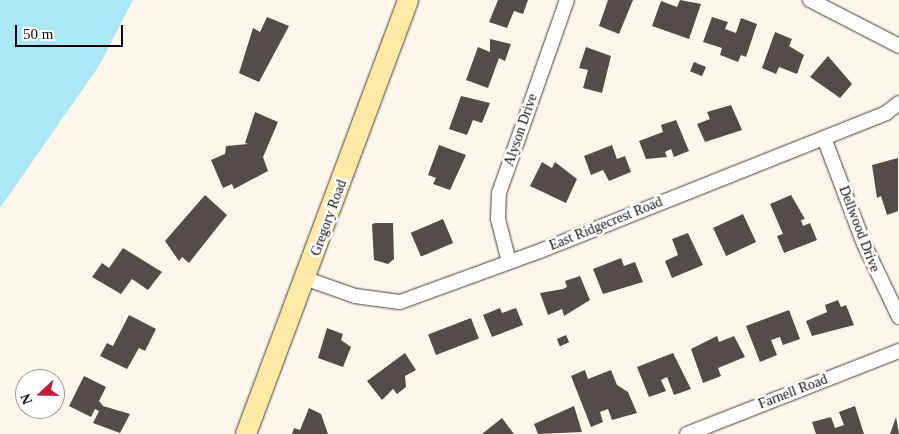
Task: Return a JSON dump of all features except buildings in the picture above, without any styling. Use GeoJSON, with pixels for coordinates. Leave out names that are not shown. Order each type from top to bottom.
{"type":"FeatureCollection","features":[{"type":"Feature","properties":{"kind":"street","name":"Gregory Road"},"geometry":{"type":"LineString","coordinates":[[246,434],[307,279],[408,0]]}},
{"type":"Feature","properties":{"kind":"street","name":"Alyson Drive"},"geometry":{"type":"LineString","coordinates":[[509,262],[498,219],[499,193],[567,0]]}},
{"type":"Feature","properties":{"kind":"street"},"geometry":{"type":"LineString","coordinates":[[810,0],[899,46]]}},
{"type":"Feature","properties":{"kind":"street","name":"East Ridgecrest Road"},"geometry":{"type":"LineString","coordinates":[[307,279],[355,296],[400,302],[509,262],[824,138],[899,103]]}},
{"type":"Feature","properties":{"kind":"street","name":"Dellwood Drive"},"geometry":{"type":"LineString","coordinates":[[824,138],[864,244],[899,317]]}},
{"type":"Feature","properties":{"kind":"street","name":"Farnell Road"},"geometry":{"type":"LineString","coordinates":[[687,434],[899,351]]}},
{"type":"Feature","properties":{"kind":"water"},"geometry":{"type":"Polygon","coordinates":[[[0,0],[133,0],[99,66],[0,208],[0,0]]]}}]}
